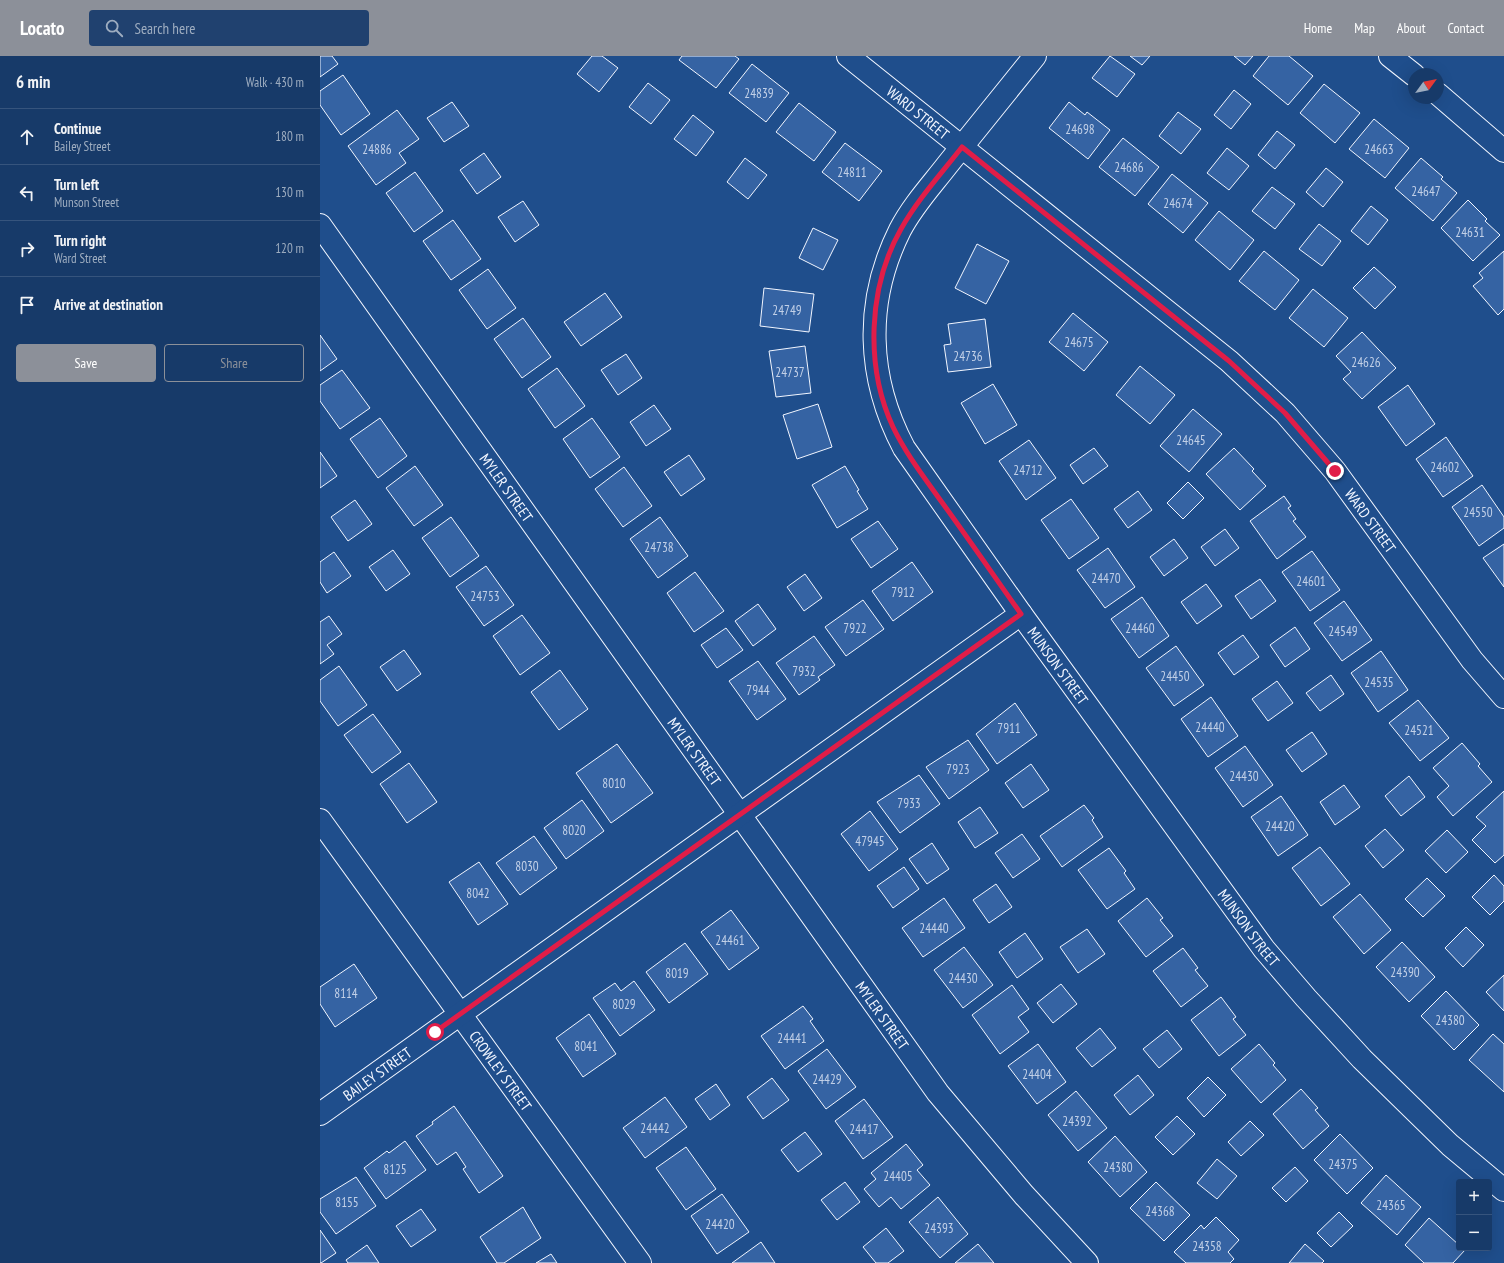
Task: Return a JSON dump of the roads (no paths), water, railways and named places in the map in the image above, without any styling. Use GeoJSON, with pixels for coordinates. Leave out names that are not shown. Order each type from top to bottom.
{"type":"FeatureCollection","features":[{"type":"Feature","properties":{"kind":"street","name":"WARD STREET"},"geometry":{"type":"LineString","coordinates":[[848,56],[1229,361],[1285,413],[1335,471],[1472,660],[1504,697]]}},
{"type":"Feature","properties":{"kind":"street","name":"MUNSON STREET"},"geometry":{"type":"LineString","coordinates":[[1036,56],[917,201],[900,230],[890,254],[880,286],[876,311],[874,342],[876,366],[884,405],[904,448],[1021,614],[1264,949],[1306,998],[1362,1059],[1450,1145],[1504,1190]]}},
{"type":"Feature","properties":{"kind":"street"},"geometry":{"type":"LineString","coordinates":[[1390,56],[1408,70]]}},
{"type":"Feature","properties":{"kind":"street"},"geometry":{"type":"LineString","coordinates":[[1444,99],[1504,151]]}},
{"type":"Feature","properties":{"kind":"street","name":"MYLER STREET"},"geometry":{"type":"LineString","coordinates":[[320,225],[938,1093],[1024,1195],[1087,1263]]}},
{"type":"Feature","properties":{"kind":"street","name":"BAILEY STREET"},"geometry":{"type":"LineString","coordinates":[[320,1114],[1021,614]]}},
{"type":"Feature","properties":{"kind":"street","name":"CROWLEY STREET"},"geometry":{"type":"LineString","coordinates":[[320,820],[459,1015],[640,1263]]}}]}
